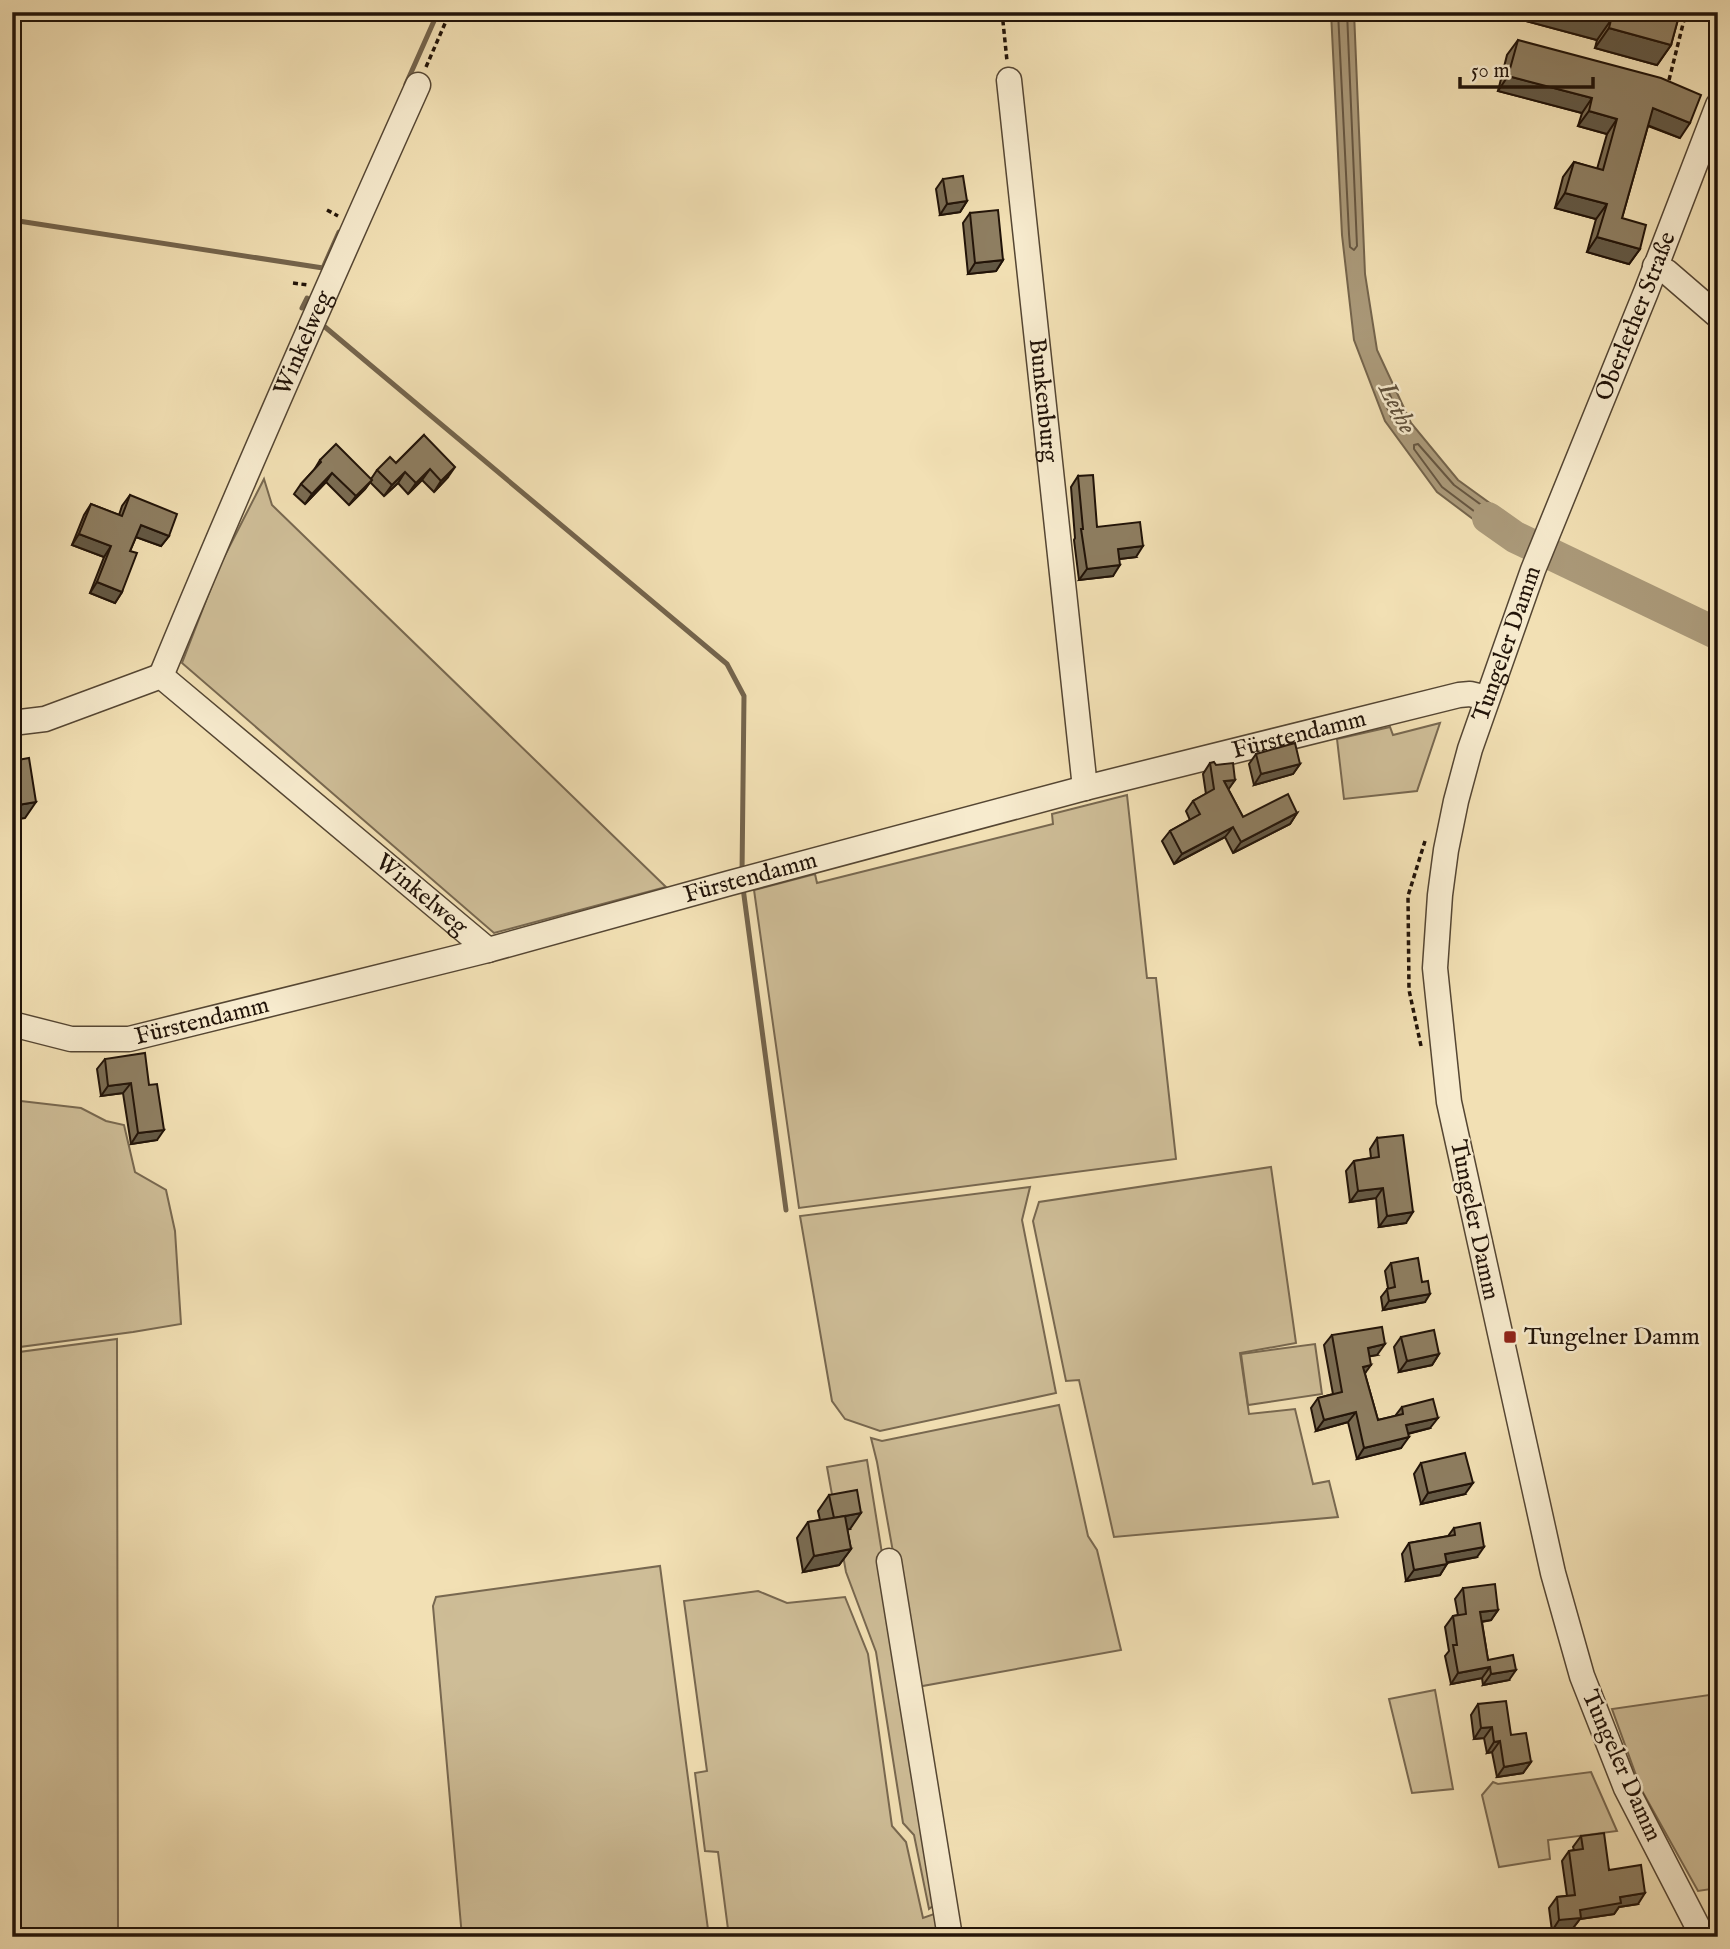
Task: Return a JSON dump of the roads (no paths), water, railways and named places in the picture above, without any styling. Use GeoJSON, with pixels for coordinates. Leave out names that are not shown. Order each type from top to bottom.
{"type":"FeatureCollection","features":[{"type":"Feature","properties":{"kind":"street","name":"Bunkenburg"},"geometry":{"type":"LineString","coordinates":[[1009,80],[1085,789]]}},
{"type":"Feature","properties":{"kind":"street","name":"Winkelweg"},"geometry":{"type":"LineString","coordinates":[[418,85],[322,300],[161,676],[488,950]]}},
{"type":"Feature","properties":{"kind":"street","name":"Oberlether Straße"},"geometry":{"type":"LineString","coordinates":[[1550,526],[1718,105]]}},
{"type":"Feature","properties":{"kind":"street"},"geometry":{"type":"LineString","coordinates":[[1655,266],[1667,272],[1718,316]]}},
{"type":"Feature","properties":{"kind":"street","name":"Tungeler Damm"},"geometry":{"type":"LineString","coordinates":[[1550,526],[1487,698],[1456,801],[1440,895],[1435,968],[1449,1102],[1553,1573],[1582,1676],[1626,1788],[1697,1935]]}},
{"type":"Feature","properties":{"kind":"street"},"geometry":{"type":"LineString","coordinates":[[12,723],[45,719],[161,676]]}},
{"type":"Feature","properties":{"kind":"street","name":"Fürstendamm"},"geometry":{"type":"LineString","coordinates":[[12,1024],[71,1039],[129,1038],[488,950],[1085,789],[1459,695],[1470,694],[1487,698]]}},
{"type":"Feature","properties":{"kind":"street"},"geometry":{"type":"LineString","coordinates":[[889,1560],[950,1937]]}},
{"type":"Feature","properties":{"kind":"water"},"geometry":{"type":"Polygon","coordinates":[[[1331,12],[1354,12],[1365,274],[1377,350],[1411,423],[1458,480],[1527,530],[1518,553],[1437,492],[1385,421],[1354,340],[1342,235],[1331,12]]]}},
{"type":"Feature","properties":{"kind":"waterway"},"geometry":{"type":"LineString","coordinates":[[406,84],[438,12]]}},
{"type":"Feature","properties":{"kind":"waterway"},"geometry":{"type":"LineString","coordinates":[[12,220],[323,268],[339,232]]}},
{"type":"Feature","properties":{"kind":"waterway"},"geometry":{"type":"LineString","coordinates":[[302,308],[307,298]]}},
{"type":"Feature","properties":{"kind":"waterway"},"geometry":{"type":"LineString","coordinates":[[325,327],[727,664],[744,696],[742,874]]}},
{"type":"Feature","properties":{"kind":"waterway","name":"Lethe"},"geometry":{"type":"LineString","coordinates":[[1488,518],[1515,537],[1718,634]]}},
{"type":"Feature","properties":{"kind":"waterway"},"geometry":{"type":"LineString","coordinates":[[743,888],[786,1210]]}},
{"type":"Feature","properties":{"kind":"place","name":"Tungelner Damm"},"geometry":{"type":"Point","coordinates":[1510,1337]}}]}
